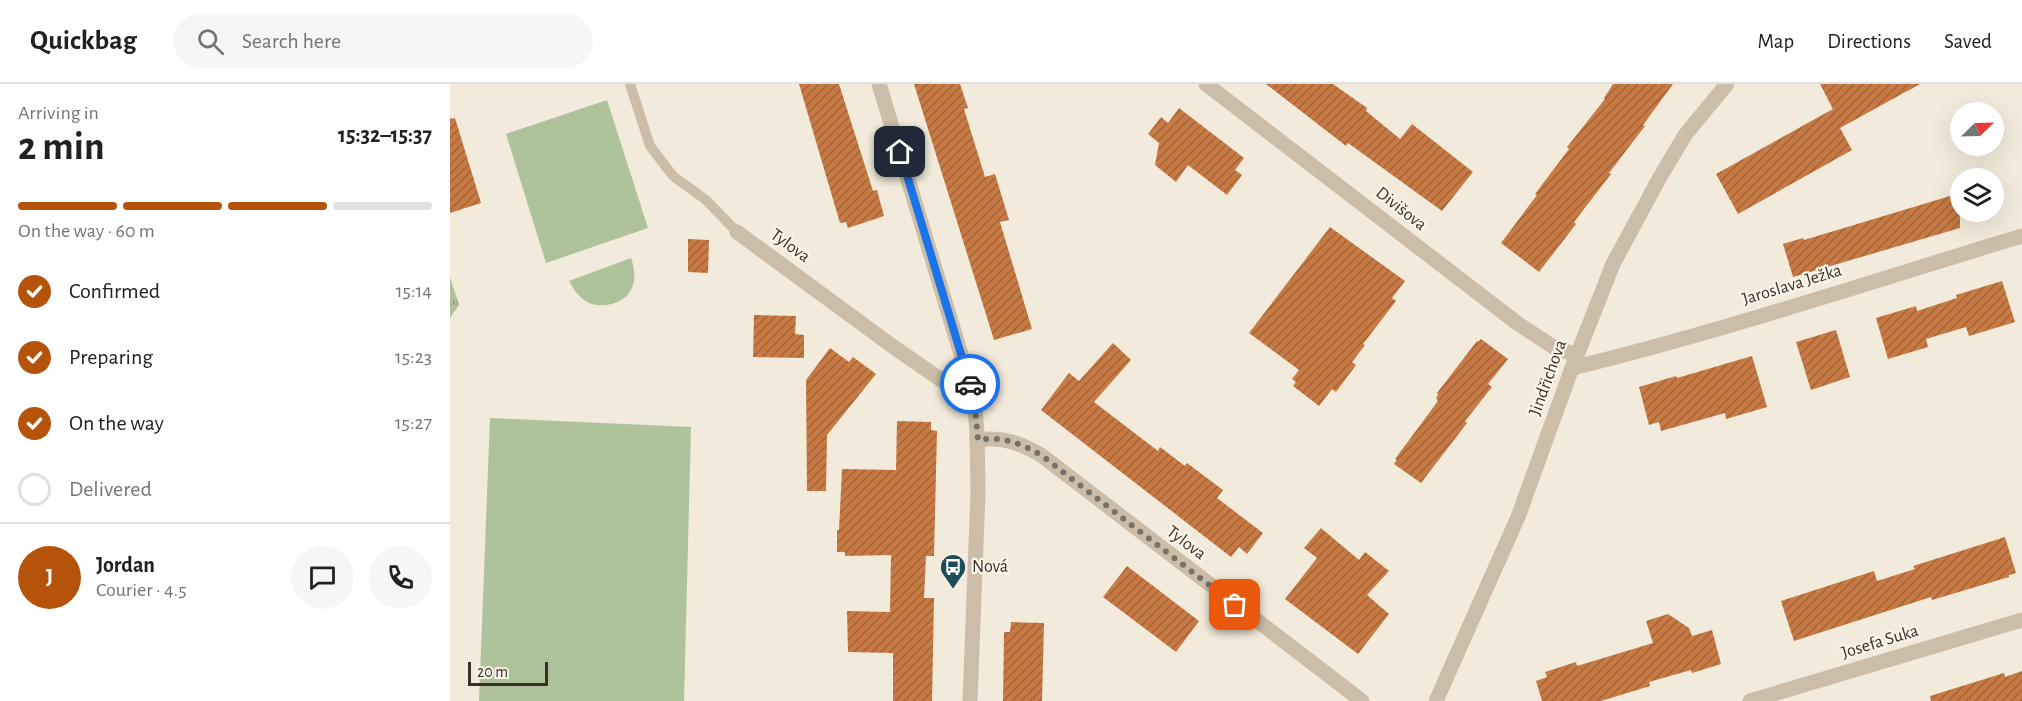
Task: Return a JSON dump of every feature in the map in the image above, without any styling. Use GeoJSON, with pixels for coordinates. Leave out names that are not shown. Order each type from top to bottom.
{"type":"FeatureCollection","features":[{"type":"Feature","properties":{"kind":"street"},"geometry":{"type":"LineString","coordinates":[[879,84],[973,399],[978,440],[978,492],[970,701]]}},
{"type":"Feature","properties":{"kind":"street","name":"Divišova"},"geometry":{"type":"LineString","coordinates":[[1206,84],[1517,323],[1574,361]]}},
{"type":"Feature","properties":{"kind":"street","name":"Jindřichova"},"geometry":{"type":"LineString","coordinates":[[1436,701],[1518,517],[1574,361],[1613,264],[1685,135],[1727,84]]}},
{"type":"Feature","properties":{"kind":"street","name":"Tylova"},"geometry":{"type":"LineString","coordinates":[[737,232],[895,348],[973,399]]}},
{"type":"Feature","properties":{"kind":"street","name":"Jaroslava Ježka"},"geometry":{"type":"LineString","coordinates":[[1574,361],[1699,334],[2022,236]]}},
{"type":"Feature","properties":{"kind":"street","name":"Tylova"},"geometry":{"type":"LineString","coordinates":[[978,440],[992,438],[1006,440],[1022,444],[1041,455],[1362,701]]}},
{"type":"Feature","properties":{"kind":"street","name":"Josefa Suka"},"geometry":{"type":"LineString","coordinates":[[1750,701],[2022,620]]}},
{"type":"Feature","properties":{"kind":"lane","name":"Tylova"},"geometry":{"type":"LineString","coordinates":[[630,84],[650,146],[673,176],[706,200],[737,232]]}},
{"type":"Feature","properties":{"kind":"green space"},"geometry":{"type":"Polygon","coordinates":[[[607,100],[648,228],[546,263],[506,134],[607,100]]]}},
{"type":"Feature","properties":{"kind":"green space"},"geometry":{"type":"Polygon","coordinates":[[[631,258],[634,274],[632,288],[623,299],[616,303],[595,305],[589,303],[580,296],[569,281],[631,258]]]}},
{"type":"Feature","properties":{"kind":"green space"},"geometry":{"type":"Polygon","coordinates":[[[450,277],[459,305],[450,318],[450,277]]]}},
{"type":"Feature","properties":{"kind":"green space"},"geometry":{"type":"Polygon","coordinates":[[[490,418],[691,427],[684,701],[479,701],[490,418]]]}},
{"type":"Feature","properties":{"kind":"building"},"geometry":{"type":"Polygon","coordinates":[[[799,84],[839,84],[873,191],[877,190],[884,216],[848,228],[846,222],[840,223],[799,84]]]}},
{"type":"Feature","properties":{"kind":"building"},"geometry":{"type":"Polygon","coordinates":[[[914,84],[960,84],[968,108],[964,109],[985,177],[995,174],[1009,220],[1000,222],[1032,329],[994,340],[914,84]]]}},
{"type":"Feature","properties":{"kind":"building"},"geometry":{"type":"Polygon","coordinates":[[[1266,84],[1333,84],[1367,108],[1366,111],[1400,139],[1412,124],[1473,172],[1442,211],[1348,143],[1346,146],[1266,84]]]}},
{"type":"Feature","properties":{"kind":"building"},"geometry":{"type":"Polygon","coordinates":[[[1613,84],[1673,84],[1609,173],[1611,174],[1574,222],[1576,224],[1539,272],[1501,243],[1569,149],[1567,147],[1605,99],[1613,84]]]}},
{"type":"Feature","properties":{"kind":"building"},"geometry":{"type":"Polygon","coordinates":[[[1820,84],[1920,84],[1840,128],[1852,150],[1738,214],[1716,174],[1833,109],[1820,84]]]}},
{"type":"Feature","properties":{"kind":"building"},"geometry":{"type":"Polygon","coordinates":[[[1179,108],[1244,158],[1235,170],[1242,175],[1227,195],[1188,165],[1176,182],[1155,165],[1159,143],[1148,134],[1161,117],[1168,123],[1179,108]]]}},
{"type":"Feature","properties":{"kind":"building"},"geometry":{"type":"Polygon","coordinates":[[[455,118],[481,203],[450,213],[450,119],[455,118]]]}},
{"type":"Feature","properties":{"kind":"building"},"geometry":{"type":"Polygon","coordinates":[[[1950,196],[1950,222],[1960,222],[1960,228],[1793,277],[1783,244],[1803,238],[1804,240],[1950,196]]]}},
{"type":"Feature","properties":{"kind":"building"},"geometry":{"type":"Polygon","coordinates":[[[1330,227],[1405,281],[1392,298],[1396,301],[1352,362],[1356,365],[1336,392],[1332,389],[1319,406],[1293,386],[1296,382],[1292,379],[1299,370],[1249,333],[1330,227]]]}},
{"type":"Feature","properties":{"kind":"building"},"geometry":{"type":"Polygon","coordinates":[[[688,239],[709,240],[708,273],[688,272],[688,239]]]}},
{"type":"Feature","properties":{"kind":"building"},"geometry":{"type":"Polygon","coordinates":[[[2002,281],[2015,322],[1969,336],[1966,327],[1926,339],[1928,347],[1888,359],[1876,318],[1916,306],[1917,311],[1957,298],[1956,295],[2002,281]]]}},
{"type":"Feature","properties":{"kind":"building"},"geometry":{"type":"Polygon","coordinates":[[[754,315],[796,316],[795,334],[804,335],[804,358],[753,357],[754,315]]]}},
{"type":"Feature","properties":{"kind":"building"},"geometry":{"type":"Polygon","coordinates":[[[1836,330],[1850,377],[1811,390],[1796,342],[1836,330]]]}},
{"type":"Feature","properties":{"kind":"building"},"geometry":{"type":"Polygon","coordinates":[[[1481,339],[1508,359],[1488,384],[1492,387],[1465,421],[1467,423],[1421,483],[1394,464],[1397,460],[1395,459],[1438,401],[1437,393],[1477,341],[1481,339]]]}},
{"type":"Feature","properties":{"kind":"building"},"geometry":{"type":"Polygon","coordinates":[[[1113,343],[1131,360],[1094,402],[1158,451],[1160,447],[1185,466],[1187,463],[1223,490],[1217,498],[1263,533],[1247,554],[1239,547],[1231,557],[1041,410],[1069,373],[1079,381],[1113,343]]]}},
{"type":"Feature","properties":{"kind":"building"},"geometry":{"type":"Polygon","coordinates":[[[830,348],[849,362],[853,357],[876,374],[827,435],[826,491],[807,491],[806,380],[830,348]]]}},
{"type":"Feature","properties":{"kind":"building"},"geometry":{"type":"Polygon","coordinates":[[[1752,356],[1767,407],[1726,419],[1725,413],[1661,431],[1659,422],[1649,425],[1639,387],[1752,356]]]}},
{"type":"Feature","properties":{"kind":"building"},"geometry":{"type":"Polygon","coordinates":[[[897,421],[931,422],[931,430],[937,431],[934,556],[926,556],[924,598],[934,598],[932,701],[893,701],[893,653],[848,652],[847,611],[890,612],[891,555],[845,556],[845,552],[837,552],[842,469],[896,470],[897,421]]]}},
{"type":"Feature","properties":{"kind":"building"},"geometry":{"type":"Polygon","coordinates":[[[1321,528],[1359,560],[1365,552],[1389,571],[1367,595],[1389,614],[1358,654],[1285,599],[1317,558],[1304,548],[1321,528]]]}},
{"type":"Feature","properties":{"kind":"building"},"geometry":{"type":"Polygon","coordinates":[[[2005,537],[2016,573],[2009,577],[1932,600],[1931,597],[1794,641],[1781,601],[1874,571],[1877,581],[1915,569],[1913,566],[2005,537]]]}},
{"type":"Feature","properties":{"kind":"building"},"geometry":{"type":"Polygon","coordinates":[[[1127,566],[1199,621],[1176,652],[1103,597],[1127,566]]]}},
{"type":"Feature","properties":{"kind":"building"},"geometry":{"type":"Polygon","coordinates":[[[1668,614],[1689,628],[1692,636],[1712,630],[1721,664],[1649,682],[1650,686],[1601,701],[1542,701],[1536,681],[1547,677],[1545,672],[1576,662],[1577,666],[1653,643],[1646,621],[1668,614]]]}},
{"type":"Feature","properties":{"kind":"building"},"geometry":{"type":"Polygon","coordinates":[[[1011,622],[1044,623],[1042,701],[1003,701],[1004,632],[1010,632],[1011,622]]]}},
{"type":"Feature","properties":{"kind":"building"},"geometry":{"type":"Polygon","coordinates":[[[2022,671],[2022,701],[1931,701],[1930,696],[2004,673],[2005,677],[2022,671]]]}},
{"type":"Feature","properties":{"kind":"way so far"},"geometry":{"type":"LineString","coordinates":[[970,384],[978,440],[992,438],[1006,440],[1022,444],[1041,455],[1235,605]]}},
{"type":"Feature","properties":{"kind":"place","name":"Nová"},"geometry":{"type":"Point","coordinates":[953,590]}},
{"type":"Feature","properties":{"kind":"route"},"geometry":{"type":"LineString","coordinates":[[900,152],[970,384]]}}]}
